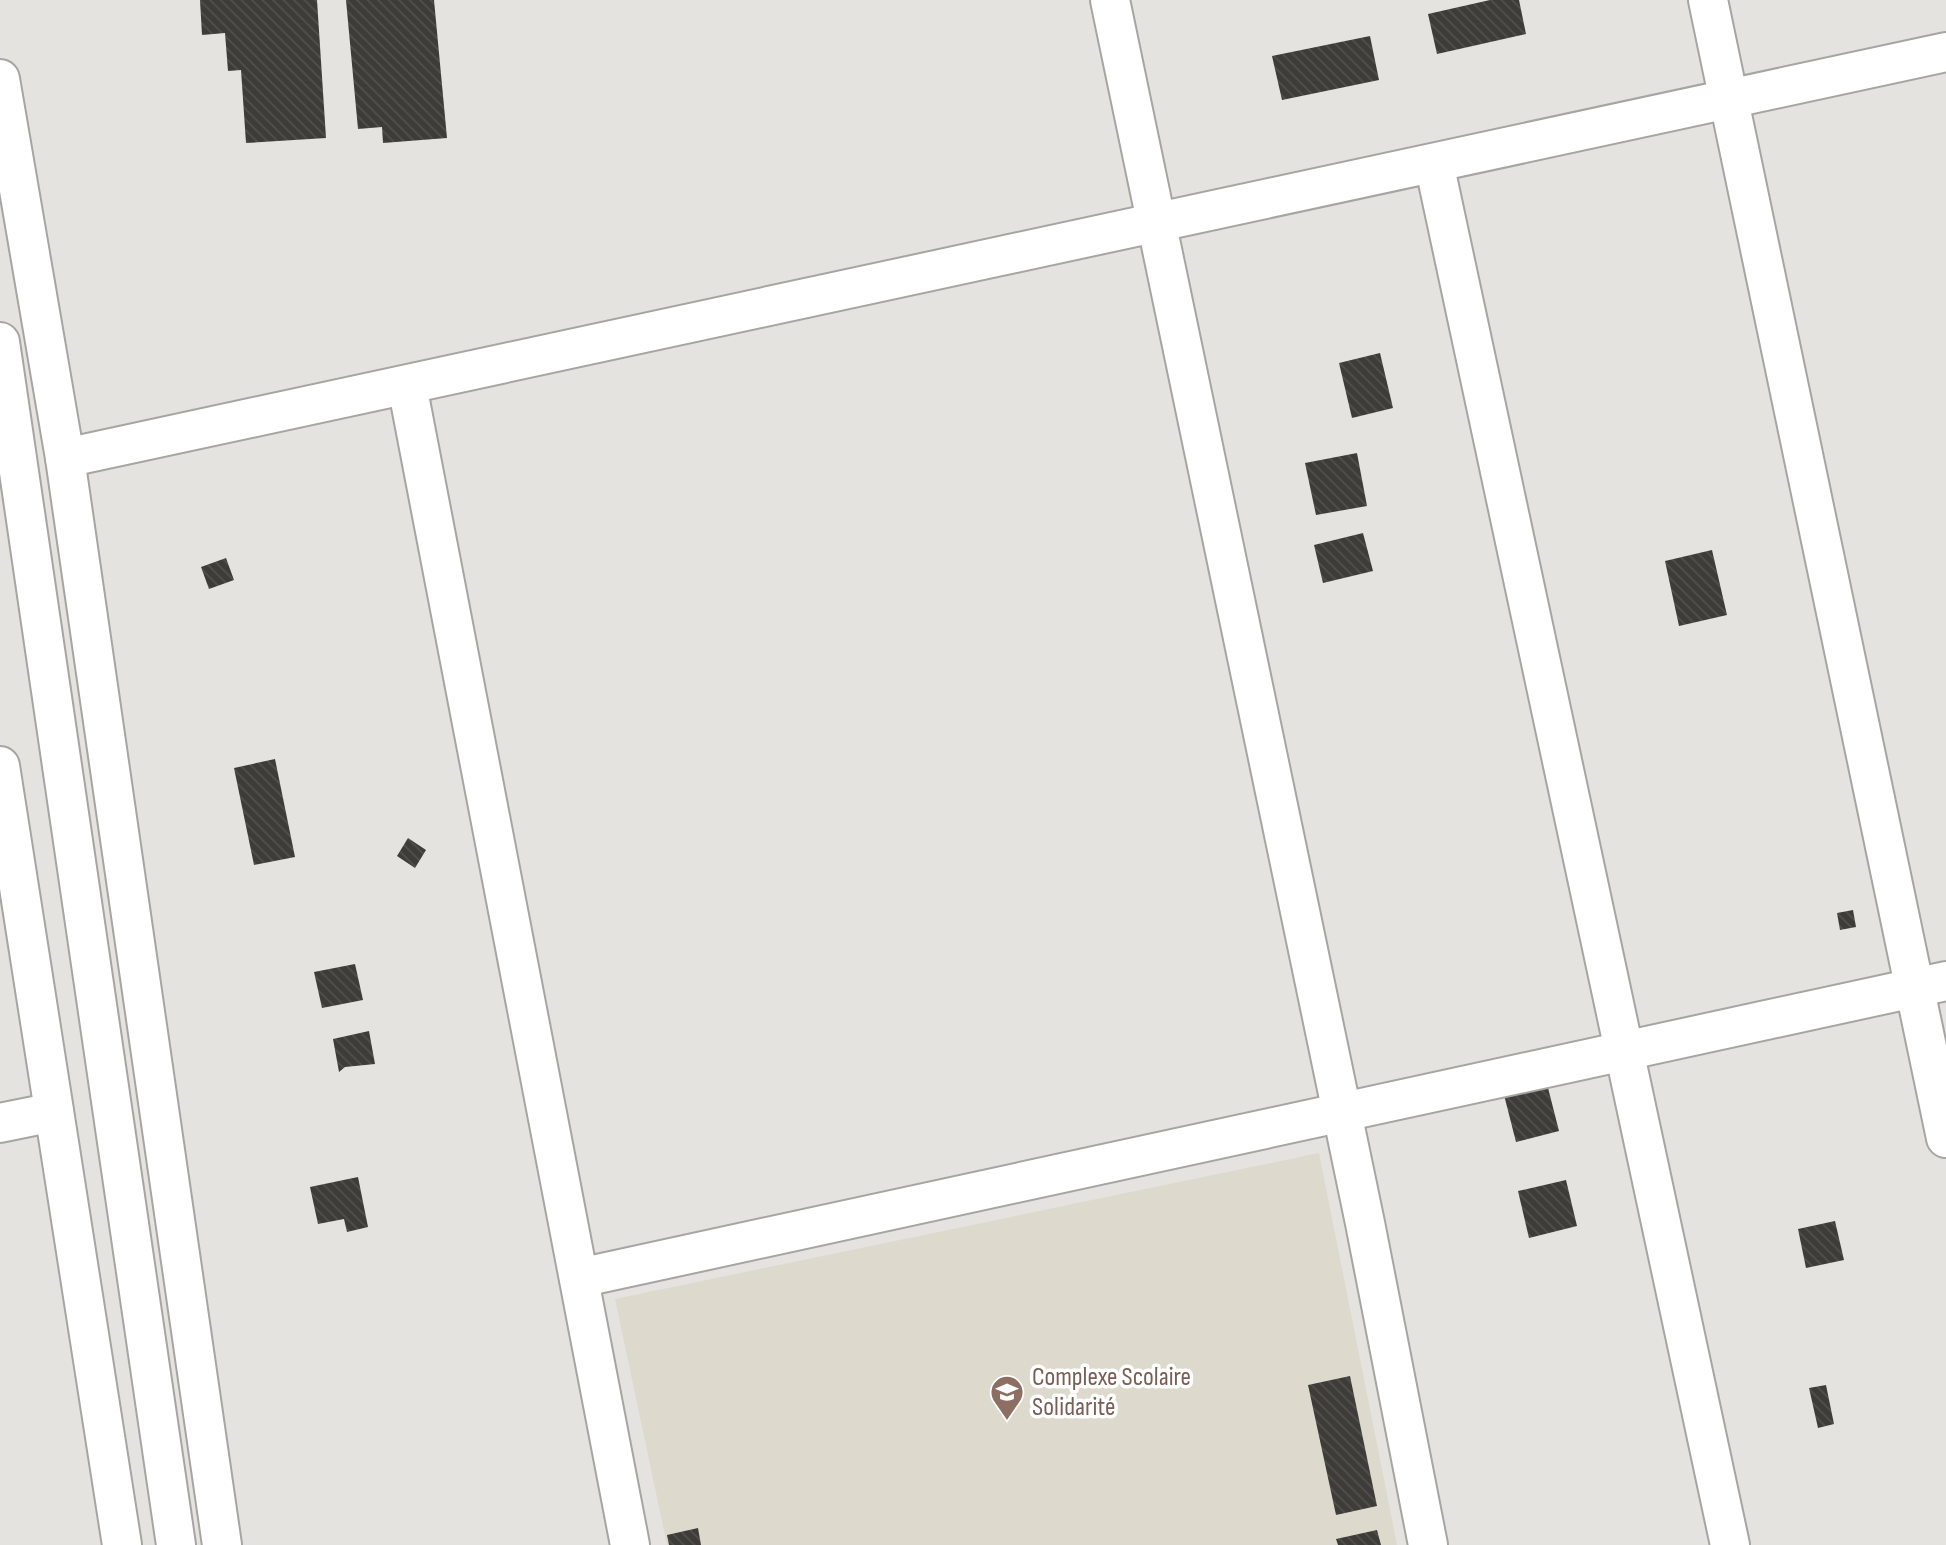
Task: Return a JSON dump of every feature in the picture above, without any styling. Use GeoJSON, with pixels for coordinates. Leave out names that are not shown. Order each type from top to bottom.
{"type":"FeatureCollection","features":[{"type":"Feature","properties":{"kind":"street"},"geometry":{"type":"LineString","coordinates":[[1110,0],[1342,1112],[1428,1545]]}},
{"type":"Feature","properties":{"kind":"street"},"geometry":{"type":"LineString","coordinates":[[1707,0],[1930,985],[1946,1138]]}},
{"type":"Feature","properties":{"kind":"street"},"geometry":{"type":"LineString","coordinates":[[17,465],[65,458],[407,385],[1946,52]]}},
{"type":"Feature","properties":{"kind":"street"},"geometry":{"type":"LineString","coordinates":[[0,79],[6,157],[65,458],[222,1545]]}},
{"type":"Feature","properties":{"kind":"street"},"geometry":{"type":"LineString","coordinates":[[1434,163],[1730,1545]]}},
{"type":"Feature","properties":{"kind":"street"},"geometry":{"type":"LineString","coordinates":[[0,342],[176,1545]]}},
{"type":"Feature","properties":{"kind":"street"},"geometry":{"type":"LineString","coordinates":[[407,385],[630,1545]]}},
{"type":"Feature","properties":{"kind":"street"},"geometry":{"type":"LineString","coordinates":[[0,766],[122,1545]]}},
{"type":"Feature","properties":{"kind":"street"},"geometry":{"type":"LineString","coordinates":[[579,1278],[1930,985]]}},
{"type":"Feature","properties":{"kind":"street"},"geometry":{"type":"LineString","coordinates":[[0,1123],[54,1112]]}},
{"type":"Feature","properties":{"kind":"shaded area","name":"Complexe Scolaire Solidarité"},"geometry":{"type":"Polygon","coordinates":[[[1319,1153],[1397,1545],[667,1545],[615,1299],[1319,1153]]]}},
{"type":"Feature","properties":{"kind":"building"},"geometry":{"type":"Polygon","coordinates":[[[200,0],[317,0],[326,138],[246,143],[241,70],[228,71],[225,33],[202,35],[200,0]]]}},
{"type":"Feature","properties":{"kind":"building"},"geometry":{"type":"Polygon","coordinates":[[[346,0],[434,0],[447,138],[383,143],[382,127],[358,129],[346,0]]]}},
{"type":"Feature","properties":{"kind":"building"},"geometry":{"type":"Polygon","coordinates":[[[1490,0],[1519,0],[1526,34],[1437,54],[1428,14],[1490,0]]]}},
{"type":"Feature","properties":{"kind":"building"},"geometry":{"type":"Polygon","coordinates":[[[1370,36],[1379,80],[1282,100],[1272,56],[1370,36]]]}},
{"type":"Feature","properties":{"kind":"building"},"geometry":{"type":"Polygon","coordinates":[[[1380,353],[1393,408],[1352,418],[1339,363],[1380,353]]]}},
{"type":"Feature","properties":{"kind":"building"},"geometry":{"type":"Polygon","coordinates":[[[1357,453],[1367,506],[1316,515],[1305,463],[1357,453]]]}},
{"type":"Feature","properties":{"kind":"building"},"geometry":{"type":"Polygon","coordinates":[[[1363,533],[1373,571],[1323,583],[1314,545],[1363,533]]]}},
{"type":"Feature","properties":{"kind":"building"},"geometry":{"type":"Polygon","coordinates":[[[1712,550],[1727,615],[1679,626],[1665,561],[1712,550]]]}},
{"type":"Feature","properties":{"kind":"building"},"geometry":{"type":"Polygon","coordinates":[[[226,558],[234,580],[209,589],[201,567],[226,558]]]}},
{"type":"Feature","properties":{"kind":"building"},"geometry":{"type":"Polygon","coordinates":[[[275,759],[295,857],[254,865],[234,768],[275,759]]]}},
{"type":"Feature","properties":{"kind":"building"},"geometry":{"type":"Polygon","coordinates":[[[408,838],[426,850],[415,868],[397,856],[408,838]]]}},
{"type":"Feature","properties":{"kind":"building"},"geometry":{"type":"Polygon","coordinates":[[[1853,910],[1856,927],[1840,930],[1837,913],[1853,910]]]}},
{"type":"Feature","properties":{"kind":"building"},"geometry":{"type":"Polygon","coordinates":[[[355,964],[363,1000],[322,1008],[314,972],[355,964]]]}},
{"type":"Feature","properties":{"kind":"building"},"geometry":{"type":"Polygon","coordinates":[[[369,1031],[375,1064],[345,1067],[339,1072],[333,1039],[369,1031]]]}},
{"type":"Feature","properties":{"kind":"building"},"geometry":{"type":"Polygon","coordinates":[[[1545,1076],[1559,1131],[1516,1142],[1502,1087],[1545,1076]]]}},
{"type":"Feature","properties":{"kind":"building"},"geometry":{"type":"Polygon","coordinates":[[[358,1177],[368,1227],[347,1232],[344,1219],[318,1224],[310,1187],[358,1177]]]}},
{"type":"Feature","properties":{"kind":"building"},"geometry":{"type":"Polygon","coordinates":[[[1566,1180],[1577,1226],[1529,1238],[1518,1191],[1566,1180]]]}},
{"type":"Feature","properties":{"kind":"building"},"geometry":{"type":"Polygon","coordinates":[[[1835,1221],[1844,1260],[1806,1268],[1798,1229],[1835,1221]]]}},
{"type":"Feature","properties":{"kind":"building"},"geometry":{"type":"Polygon","coordinates":[[[1350,1376],[1377,1506],[1336,1515],[1308,1385],[1350,1376]]]}},
{"type":"Feature","properties":{"kind":"building"},"geometry":{"type":"Polygon","coordinates":[[[1826,1385],[1834,1424],[1818,1428],[1809,1388],[1826,1385]]]}},
{"type":"Feature","properties":{"kind":"building"},"geometry":{"type":"Polygon","coordinates":[[[698,1528],[701,1545],[669,1545],[667,1535],[698,1528]]]}},
{"type":"Feature","properties":{"kind":"building"},"geometry":{"type":"Polygon","coordinates":[[[1377,1530],[1381,1545],[1338,1545],[1336,1539],[1377,1530]]]}},
{"type":"Feature","properties":{"kind":"place","name":"Complexe Scolaire Solidarité"},"geometry":{"type":"Point","coordinates":[1007,1422]}}]}
